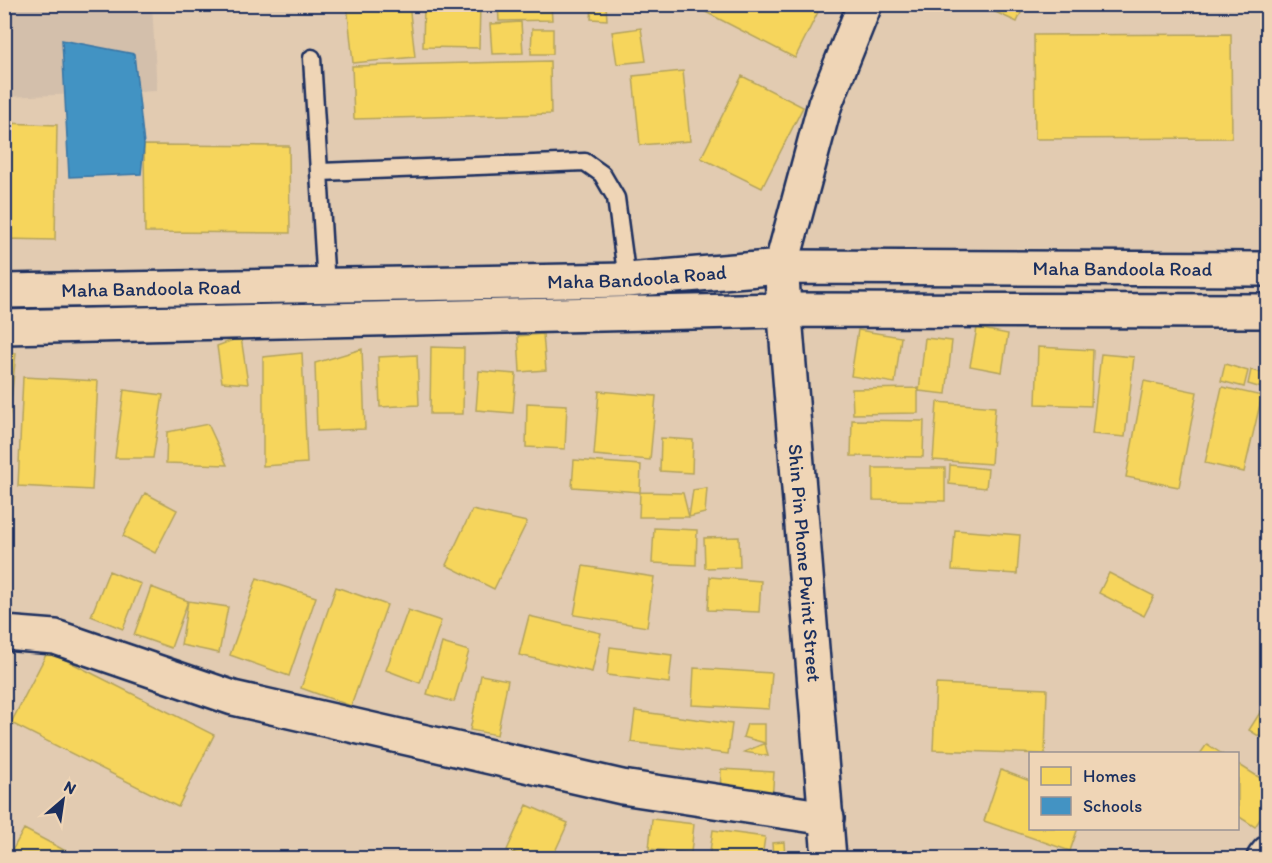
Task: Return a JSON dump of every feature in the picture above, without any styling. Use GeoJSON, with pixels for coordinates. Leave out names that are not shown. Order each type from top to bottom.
{"type":"FeatureCollection","features":[{"type":"Feature","properties":{"kind":"main road"},"geometry":{"type":"LineString","coordinates":[[781,267],[825,104],[865,4]]}},
{"type":"Feature","properties":{"kind":"main road","name":"Maha Bandoola Road"},"geometry":{"type":"LineString","coordinates":[[4,291],[627,280],[781,267],[1268,269]]}},
{"type":"Feature","properties":{"kind":"main road","name":"Shin Pin Phone Pwint Street"},"geometry":{"type":"LineString","coordinates":[[781,267],[829,858]]}},
{"type":"Feature","properties":{"kind":"main road","name":"Maha Bandoola Road"},"geometry":{"type":"LineString","coordinates":[[4,327],[785,309],[1268,311]]}},
{"type":"Feature","properties":{"kind":"main road"},"geometry":{"type":"LineString","coordinates":[[4,633],[55,637],[232,698],[622,787],[827,819]]}},
{"type":"Feature","properties":{"kind":"main road"},"geometry":{"type":"LineString","coordinates":[[1264,858],[1268,854]]}},
{"type":"Feature","properties":{"kind":"lane"},"geometry":{"type":"LineString","coordinates":[[312,58],[326,286]]}},
{"type":"Feature","properties":{"kind":"lane"},"geometry":{"type":"LineString","coordinates":[[320,172],[585,162],[602,174],[615,198],[627,280]]}},
{"type":"Feature","properties":{"kind":"shaded area"},"geometry":{"type":"Polygon","coordinates":[[[4,5],[152,5],[157,91],[5,97],[4,5]]]}},
{"type":"Feature","properties":{"kind":"building: Homes"},"geometry":{"type":"Polygon","coordinates":[[[347,4],[409,4],[415,57],[353,63],[347,4]]]}},
{"type":"Feature","properties":{"kind":"building: Homes"},"geometry":{"type":"Polygon","coordinates":[[[424,4],[480,4],[479,48],[423,47],[424,4]]]}},
{"type":"Feature","properties":{"kind":"building: Homes"},"geometry":{"type":"Polygon","coordinates":[[[498,4],[551,4],[552,20],[499,21],[498,4]]]}},
{"type":"Feature","properties":{"kind":"building: Homes"},"geometry":{"type":"Polygon","coordinates":[[[690,4],[804,4],[818,12],[795,58],[690,4]]]}},
{"type":"Feature","properties":{"kind":"building: Homes"},"geometry":{"type":"Polygon","coordinates":[[[978,4],[1025,4],[1017,22],[978,4]]]}},
{"type":"Feature","properties":{"kind":"building: Homes"},"geometry":{"type":"Polygon","coordinates":[[[592,5],[606,5],[607,20],[591,19],[592,5]]]}},
{"type":"Feature","properties":{"kind":"building: Homes"},"geometry":{"type":"Polygon","coordinates":[[[521,22],[523,53],[492,54],[490,24],[521,22]]]}},
{"type":"Feature","properties":{"kind":"building: Homes"},"geometry":{"type":"Polygon","coordinates":[[[641,28],[646,61],[617,64],[612,32],[641,28]]]}},
{"type":"Feature","properties":{"kind":"building: Homes"},"geometry":{"type":"Polygon","coordinates":[[[532,29],[553,29],[553,54],[531,54],[532,29]]]}},
{"type":"Feature","properties":{"kind":"building: Homes"},"geometry":{"type":"Polygon","coordinates":[[[1231,34],[1232,138],[1035,139],[1034,35],[1231,34]]]}},
{"type":"Feature","properties":{"kind":"building: Homes"},"geometry":{"type":"Polygon","coordinates":[[[550,61],[551,114],[354,119],[352,66],[550,61]]]}},
{"type":"Feature","properties":{"kind":"building: Homes"},"geometry":{"type":"Polygon","coordinates":[[[683,71],[690,141],[640,145],[633,76],[683,71]]]}},
{"type":"Feature","properties":{"kind":"building: Homes"},"geometry":{"type":"Polygon","coordinates":[[[742,76],[803,107],[762,188],[701,158],[742,76]]]}},
{"type":"Feature","properties":{"kind":"building: Homes"},"geometry":{"type":"Polygon","coordinates":[[[4,123],[57,125],[55,240],[4,239],[4,123]]]}},
{"type":"Feature","properties":{"kind":"building: Homes"},"geometry":{"type":"Polygon","coordinates":[[[144,145],[289,146],[290,233],[145,232],[144,145]]]}},
{"type":"Feature","properties":{"kind":"building: Homes"},"geometry":{"type":"Polygon","coordinates":[[[977,328],[1008,334],[1002,372],[970,366],[977,328]]]}},
{"type":"Feature","properties":{"kind":"building: Homes"},"geometry":{"type":"Polygon","coordinates":[[[858,330],[901,337],[895,383],[851,376],[858,330]]]}},
{"type":"Feature","properties":{"kind":"building: Homes"},"geometry":{"type":"Polygon","coordinates":[[[543,334],[546,370],[520,372],[518,336],[543,334]]]}},
{"type":"Feature","properties":{"kind":"building: Homes"},"geometry":{"type":"Polygon","coordinates":[[[241,337],[248,384],[222,382],[217,346],[241,337]]]}},
{"type":"Feature","properties":{"kind":"building: Homes"},"geometry":{"type":"Polygon","coordinates":[[[925,338],[952,341],[946,394],[919,391],[925,338]]]}},
{"type":"Feature","properties":{"kind":"building: Homes"},"geometry":{"type":"Polygon","coordinates":[[[431,347],[464,348],[463,414],[430,414],[431,347]]]}},
{"type":"Feature","properties":{"kind":"building: Homes"},"geometry":{"type":"Polygon","coordinates":[[[1038,347],[1093,350],[1091,406],[1036,404],[1038,347]]]}},
{"type":"Feature","properties":{"kind":"building: Homes"},"geometry":{"type":"Polygon","coordinates":[[[362,349],[365,429],[317,431],[315,363],[362,349]]]}},
{"type":"Feature","properties":{"kind":"building: Homes"},"geometry":{"type":"Polygon","coordinates":[[[4,352],[16,353],[8,428],[4,428],[4,352]]]}},
{"type":"Feature","properties":{"kind":"building: Homes"},"geometry":{"type":"Polygon","coordinates":[[[302,353],[307,463],[263,466],[263,357],[302,353]]]}},
{"type":"Feature","properties":{"kind":"building: Homes"},"geometry":{"type":"Polygon","coordinates":[[[1101,354],[1134,357],[1125,437],[1092,434],[1101,354]]]}},
{"type":"Feature","properties":{"kind":"building: Homes"},"geometry":{"type":"Polygon","coordinates":[[[417,355],[419,405],[380,407],[378,357],[417,355]]]}},
{"type":"Feature","properties":{"kind":"building: Homes"},"geometry":{"type":"Polygon","coordinates":[[[1225,364],[1248,371],[1244,387],[1221,381],[1225,364]]]}},
{"type":"Feature","properties":{"kind":"building: Homes"},"geometry":{"type":"Polygon","coordinates":[[[1251,370],[1268,374],[1265,389],[1248,384],[1251,370]]]}},
{"type":"Feature","properties":{"kind":"building: Homes"},"geometry":{"type":"Polygon","coordinates":[[[479,371],[516,374],[513,413],[476,410],[479,371]]]}},
{"type":"Feature","properties":{"kind":"building: Homes"},"geometry":{"type":"Polygon","coordinates":[[[23,377],[98,381],[92,490],[18,486],[23,377]]]}},
{"type":"Feature","properties":{"kind":"building: Homes"},"geometry":{"type":"Polygon","coordinates":[[[1144,381],[1197,392],[1179,487],[1126,477],[1144,381]]]}},
{"type":"Feature","properties":{"kind":"building: Homes"},"geometry":{"type":"Polygon","coordinates":[[[1222,387],[1262,396],[1244,472],[1205,463],[1222,387]]]}},
{"type":"Feature","properties":{"kind":"building: Homes"},"geometry":{"type":"Polygon","coordinates":[[[918,388],[918,413],[853,414],[852,389],[918,388]]]}},
{"type":"Feature","properties":{"kind":"building: Homes"},"geometry":{"type":"Polygon","coordinates":[[[124,390],[163,395],[153,458],[115,458],[124,390]]]}},
{"type":"Feature","properties":{"kind":"building: Homes"},"geometry":{"type":"Polygon","coordinates":[[[599,391],[656,396],[650,460],[594,455],[599,391]]]}},
{"type":"Feature","properties":{"kind":"building: Homes"},"geometry":{"type":"Polygon","coordinates":[[[937,402],[995,407],[991,464],[933,460],[937,402]]]}},
{"type":"Feature","properties":{"kind":"building: Homes"},"geometry":{"type":"Polygon","coordinates":[[[527,403],[567,405],[565,449],[526,447],[527,403]]]}},
{"type":"Feature","properties":{"kind":"building: Homes"},"geometry":{"type":"Polygon","coordinates":[[[852,420],[924,421],[923,457],[851,456],[852,420]]]}},
{"type":"Feature","properties":{"kind":"building: Homes"},"geometry":{"type":"Polygon","coordinates":[[[208,424],[227,465],[166,463],[167,432],[208,424]]]}},
{"type":"Feature","properties":{"kind":"building: Homes"},"geometry":{"type":"Polygon","coordinates":[[[4,438],[11,439],[5,498],[4,498],[4,438]]]}},
{"type":"Feature","properties":{"kind":"building: Homes"},"geometry":{"type":"Polygon","coordinates":[[[661,438],[693,440],[692,473],[660,471],[661,438]]]}},
{"type":"Feature","properties":{"kind":"building: Homes"},"geometry":{"type":"Polygon","coordinates":[[[574,460],[641,465],[640,492],[572,487],[574,460]]]}},
{"type":"Feature","properties":{"kind":"building: Homes"},"geometry":{"type":"Polygon","coordinates":[[[950,465],[988,469],[986,488],[949,484],[950,465]]]}},
{"type":"Feature","properties":{"kind":"building: Homes"},"geometry":{"type":"Polygon","coordinates":[[[873,468],[945,468],[945,501],[873,500],[873,468]]]}},
{"type":"Feature","properties":{"kind":"building: Homes"},"geometry":{"type":"Polygon","coordinates":[[[707,488],[705,513],[689,517],[693,490],[707,488]]]}},
{"type":"Feature","properties":{"kind":"building: Homes"},"geometry":{"type":"Polygon","coordinates":[[[640,492],[683,493],[689,517],[639,517],[640,492]]]}},
{"type":"Feature","properties":{"kind":"building: Homes"},"geometry":{"type":"Polygon","coordinates":[[[145,493],[177,510],[155,553],[123,536],[145,493]]]}},
{"type":"Feature","properties":{"kind":"building: Homes"},"geometry":{"type":"Polygon","coordinates":[[[472,510],[527,522],[494,589],[446,565],[472,510]]]}},
{"type":"Feature","properties":{"kind":"building: Homes"},"geometry":{"type":"Polygon","coordinates":[[[1268,517],[1268,556],[1262,555],[1268,517]]]}},
{"type":"Feature","properties":{"kind":"building: Homes"},"geometry":{"type":"Polygon","coordinates":[[[654,528],[697,530],[696,565],[652,563],[654,528]]]}},
{"type":"Feature","properties":{"kind":"building: Homes"},"geometry":{"type":"Polygon","coordinates":[[[955,530],[1020,535],[1017,574],[952,570],[955,530]]]}},
{"type":"Feature","properties":{"kind":"building: Homes"},"geometry":{"type":"Polygon","coordinates":[[[739,537],[740,567],[705,568],[704,538],[739,537]]]}},
{"type":"Feature","properties":{"kind":"building: Homes"},"geometry":{"type":"Polygon","coordinates":[[[583,566],[654,577],[647,627],[574,615],[583,566]]]}},
{"type":"Feature","properties":{"kind":"building: Homes"},"geometry":{"type":"Polygon","coordinates":[[[109,571],[141,584],[123,629],[91,616],[109,571]]]}},
{"type":"Feature","properties":{"kind":"building: Homes"},"geometry":{"type":"Polygon","coordinates":[[[1109,573],[1154,596],[1144,616],[1099,593],[1109,573]]]}},
{"type":"Feature","properties":{"kind":"building: Homes"},"geometry":{"type":"Polygon","coordinates":[[[710,577],[761,581],[759,612],[708,610],[710,577]]]}},
{"type":"Feature","properties":{"kind":"building: Homes"},"geometry":{"type":"Polygon","coordinates":[[[257,578],[316,597],[289,676],[230,655],[257,578]]]}},
{"type":"Feature","properties":{"kind":"building: Homes"},"geometry":{"type":"Polygon","coordinates":[[[151,587],[188,601],[171,648],[134,635],[151,587]]]}},
{"type":"Feature","properties":{"kind":"building: Homes"},"geometry":{"type":"Polygon","coordinates":[[[336,587],[387,605],[351,706],[301,688],[336,587]]]}},
{"type":"Feature","properties":{"kind":"building: Homes"},"geometry":{"type":"Polygon","coordinates":[[[188,601],[228,607],[219,653],[181,645],[188,601]]]}},
{"type":"Feature","properties":{"kind":"building: Homes"},"geometry":{"type":"Polygon","coordinates":[[[408,610],[441,621],[420,683],[386,670],[408,610]]]}},
{"type":"Feature","properties":{"kind":"building: Homes"},"geometry":{"type":"Polygon","coordinates":[[[529,616],[601,633],[592,672],[519,655],[529,616]]]}},
{"type":"Feature","properties":{"kind":"building: Homes"},"geometry":{"type":"Polygon","coordinates":[[[442,643],[469,651],[454,702],[427,694],[442,643]]]}},
{"type":"Feature","properties":{"kind":"building: Homes"},"geometry":{"type":"Polygon","coordinates":[[[610,647],[672,655],[669,683],[607,675],[610,647]]]}},
{"type":"Feature","properties":{"kind":"building: Homes"},"geometry":{"type":"Polygon","coordinates":[[[48,651],[214,735],[178,807],[11,723],[48,651]]]}},
{"type":"Feature","properties":{"kind":"building: Homes"},"geometry":{"type":"Polygon","coordinates":[[[694,668],[772,673],[769,709],[692,705],[694,668]]]}},
{"type":"Feature","properties":{"kind":"building: Homes"},"geometry":{"type":"Polygon","coordinates":[[[481,675],[508,680],[497,735],[470,730],[481,675]]]}},
{"type":"Feature","properties":{"kind":"building: Homes"},"geometry":{"type":"Polygon","coordinates":[[[936,684],[1047,689],[1045,752],[933,750],[936,684]]]}},
{"type":"Feature","properties":{"kind":"building: Homes"},"geometry":{"type":"Polygon","coordinates":[[[635,711],[732,724],[728,754],[631,742],[635,711]]]}},
{"type":"Feature","properties":{"kind":"building: Homes"},"geometry":{"type":"Polygon","coordinates":[[[1261,711],[1268,715],[1268,742],[1249,730],[1261,711]]]}},
{"type":"Feature","properties":{"kind":"building: Homes"},"geometry":{"type":"Polygon","coordinates":[[[747,724],[765,724],[765,743],[743,737],[747,724]]]}},
{"type":"Feature","properties":{"kind":"building: Homes"},"geometry":{"type":"Polygon","coordinates":[[[765,743],[768,756],[744,752],[765,743]]]}},
{"type":"Feature","properties":{"kind":"building: Homes"},"geometry":{"type":"Polygon","coordinates":[[[1207,744],[1219,752],[1201,752],[1207,744]]]}},
{"type":"Feature","properties":{"kind":"building: Homes"},"geometry":{"type":"Polygon","coordinates":[[[1239,765],[1268,783],[1268,807],[1255,827],[1239,817],[1239,765]]]}},
{"type":"Feature","properties":{"kind":"building: Homes"},"geometry":{"type":"Polygon","coordinates":[[[721,769],[774,772],[772,801],[720,797],[721,769]]]}},
{"type":"Feature","properties":{"kind":"building: Homes"},"geometry":{"type":"Polygon","coordinates":[[[1001,770],[1029,781],[1029,830],[1077,830],[1070,851],[984,821],[1001,770]]]}},
{"type":"Feature","properties":{"kind":"building: Homes"},"geometry":{"type":"Polygon","coordinates":[[[527,805],[568,823],[552,858],[526,858],[507,850],[527,805]]]}},
{"type":"Feature","properties":{"kind":"building: Homes"},"geometry":{"type":"Polygon","coordinates":[[[652,819],[694,824],[691,853],[649,849],[652,819]]]}},
{"type":"Feature","properties":{"kind":"building: Homes"},"geometry":{"type":"Polygon","coordinates":[[[24,829],[79,858],[8,858],[24,829]]]}},
{"type":"Feature","properties":{"kind":"building: Homes"},"geometry":{"type":"Polygon","coordinates":[[[713,830],[765,837],[762,858],[709,858],[713,830]]]}},
{"type":"Feature","properties":{"kind":"building: Homes"},"geometry":{"type":"Polygon","coordinates":[[[784,842],[785,858],[773,858],[772,843],[784,842]]]}},
{"type":"Feature","properties":{"kind":"building: Schools"},"geometry":{"type":"Polygon","coordinates":[[[62,40],[134,54],[144,145],[141,174],[69,177],[62,40]]]}}]}
